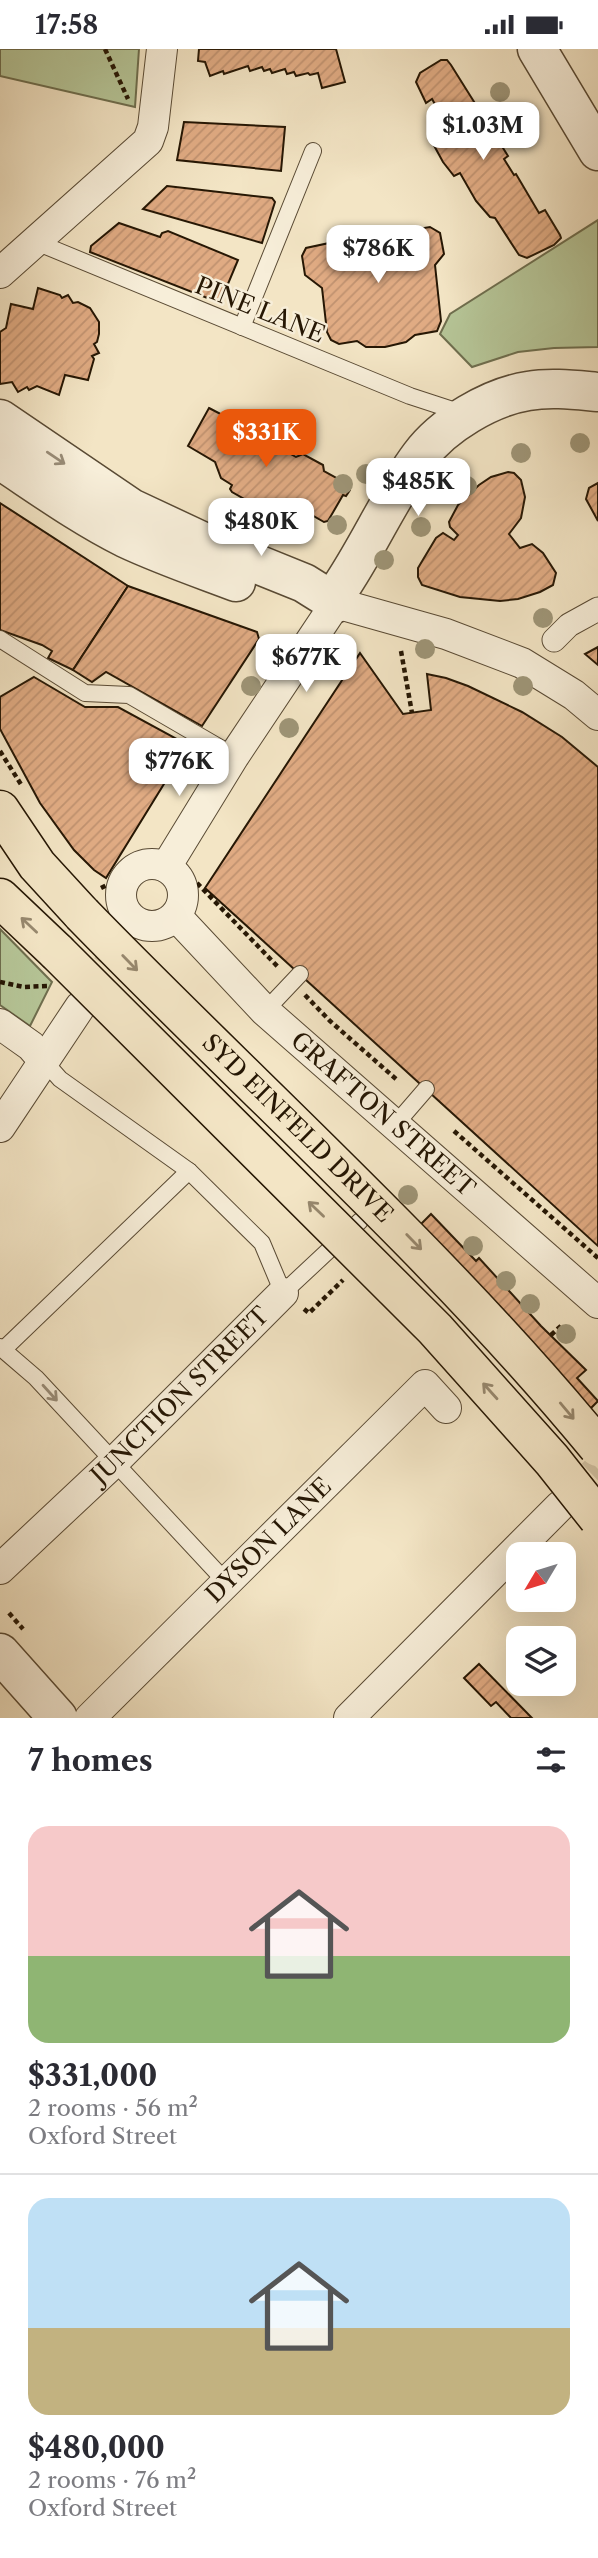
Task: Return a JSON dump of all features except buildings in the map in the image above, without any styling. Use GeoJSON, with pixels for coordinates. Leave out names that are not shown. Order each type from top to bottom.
{"type":"FeatureCollection","features":[{"type":"Feature","properties":{"kind":"main road","name":"SYD EINFELD DRIVE"},"geometry":{"type":"LineString","coordinates":[[13,801],[37,865],[87,896],[143,976],[406,1234],[527,1362],[598,1447]]}},
{"type":"Feature","properties":{"kind":"main road","name":"SYD EINFELD DRIVE"},"geometry":{"type":"LineString","coordinates":[[0,898],[52,969],[435,1329],[552,1461],[598,1518]]}},
{"type":"Feature","properties":{"kind":"street"},"geometry":{"type":"LineString","coordinates":[[0,273],[148,141],[153,127],[162,49]]}},
{"type":"Feature","properties":{"kind":"street"},"geometry":{"type":"LineString","coordinates":[[537,49],[598,151]]}},
{"type":"Feature","properties":{"kind":"street"},"geometry":{"type":"LineString","coordinates":[[166,867],[234,756],[337,603],[339,590],[420,456],[443,433],[468,415],[513,394],[530,390],[598,392]]}},
{"type":"Feature","properties":{"kind":"street"},"geometry":{"type":"LineString","coordinates":[[0,419],[131,508],[210,545],[304,583],[337,603]]}},
{"type":"Feature","properties":{"kind":"street"},"geometry":{"type":"LineString","coordinates":[[0,460],[75,510],[123,537],[176,561],[295,602],[337,603],[446,634],[522,663],[564,687],[598,715]]}},
{"type":"Feature","properties":{"kind":"street"},"geometry":{"type":"LineString","coordinates":[[554,640],[569,625],[598,609]]}},
{"type":"Feature","properties":{"kind":"street"},"geometry":{"type":"LineString","coordinates":[[148,864],[166,867],[175,873],[184,893],[183,904],[176,916],[157,926],[136,922],[124,908],[121,898],[122,887],[128,874],[137,867],[148,864]]}},
{"type":"Feature","properties":{"kind":"street","name":"GRAFTON STREET"},"geometry":{"type":"LineString","coordinates":[[176,916],[265,1011],[598,1303]]}},
{"type":"Feature","properties":{"kind":"street"},"geometry":{"type":"LineString","coordinates":[[0,1127],[80,1007]]}},
{"type":"Feature","properties":{"kind":"street"},"geometry":{"type":"LineString","coordinates":[[0,1024],[31,1046],[44,1061]]}},
{"type":"Feature","properties":{"kind":"street","name":"JUNCTION STREET"},"geometry":{"type":"LineString","coordinates":[[0,1569],[113,1462],[283,1293]]}},
{"type":"Feature","properties":{"kind":"street","name":"DYSON LANE"},"geometry":{"type":"LineString","coordinates":[[90,1718],[425,1385],[446,1408]]}},
{"type":"Feature","properties":{"kind":"street"},"geometry":{"type":"LineString","coordinates":[[359,1715],[560,1506]]}},
{"type":"Feature","properties":{"kind":"street"},"geometry":{"type":"LineString","coordinates":[[0,1653],[58,1718]]}},
{"type":"Feature","properties":{"kind":"lane"},"geometry":{"type":"LineString","coordinates":[[242,327],[313,151]]}},
{"type":"Feature","properties":{"kind":"lane","name":"PINE LANE"},"geometry":{"type":"LineString","coordinates":[[36,241],[410,396],[468,415]]}},
{"type":"Feature","properties":{"kind":"lane"},"geometry":{"type":"LineString","coordinates":[[0,639],[85,693],[129,695],[234,756]]}},
{"type":"Feature","properties":{"kind":"lane"},"geometry":{"type":"LineString","coordinates":[[265,1011],[300,974]]}},
{"type":"Feature","properties":{"kind":"lane"},"geometry":{"type":"LineString","coordinates":[[44,1061],[60,1079],[189,1171],[262,1243],[283,1293]]}},
{"type":"Feature","properties":{"kind":"lane"},"geometry":{"type":"LineString","coordinates":[[394,1126],[426,1089]]}},
{"type":"Feature","properties":{"kind":"lane"},"geometry":{"type":"LineString","coordinates":[[189,1171],[2,1348],[36,1378],[226,1582]]}},
{"type":"Feature","properties":{"kind":"lane","name":"JUNCTION STREET"},"geometry":{"type":"LineString","coordinates":[[283,1293],[360,1221]]}},
{"type":"Feature","properties":{"kind":"path"},"geometry":{"type":"LineString","coordinates":[[105,49],[128,100]]}},
{"type":"Feature","properties":{"kind":"path"},"geometry":{"type":"LineString","coordinates":[[401,651],[412,713]]}},
{"type":"Feature","properties":{"kind":"path"},"geometry":{"type":"LineString","coordinates":[[0,751],[13,801]]}},
{"type":"Feature","properties":{"kind":"path"},"geometry":{"type":"LineString","coordinates":[[87,896],[128,874]]}},
{"type":"Feature","properties":{"kind":"path"},"geometry":{"type":"LineString","coordinates":[[0,982],[24,987],[52,969]]}},
{"type":"Feature","properties":{"kind":"path"},"geometry":{"type":"LineString","coordinates":[[454,1131],[598,1258]]}},
{"type":"Feature","properties":{"kind":"path"},"geometry":{"type":"LineString","coordinates":[[551,1335],[564,1324]]}},
{"type":"Feature","properties":{"kind":"green space"},"geometry":{"type":"Polygon","coordinates":[[[0,49],[139,49],[135,107],[0,76],[0,49]]]}},
{"type":"Feature","properties":{"kind":"green space"},"geometry":{"type":"Polygon","coordinates":[[[598,220],[598,347],[518,352],[472,367],[440,334],[450,314],[598,220]]]}},
{"type":"Feature","properties":{"kind":"green space"},"geometry":{"type":"Polygon","coordinates":[[[0,929],[52,982],[30,1026],[0,1005],[0,929]]]}},
{"type":"Feature","properties":{"kind":"tunnel"},"geometry":{"type":"LineString","coordinates":[[82,1004],[136,922]]}},
{"type":"Feature","properties":{"kind":"tunnel"},"geometry":{"type":"LineString","coordinates":[[560,1506],[598,1469]]}}]}
